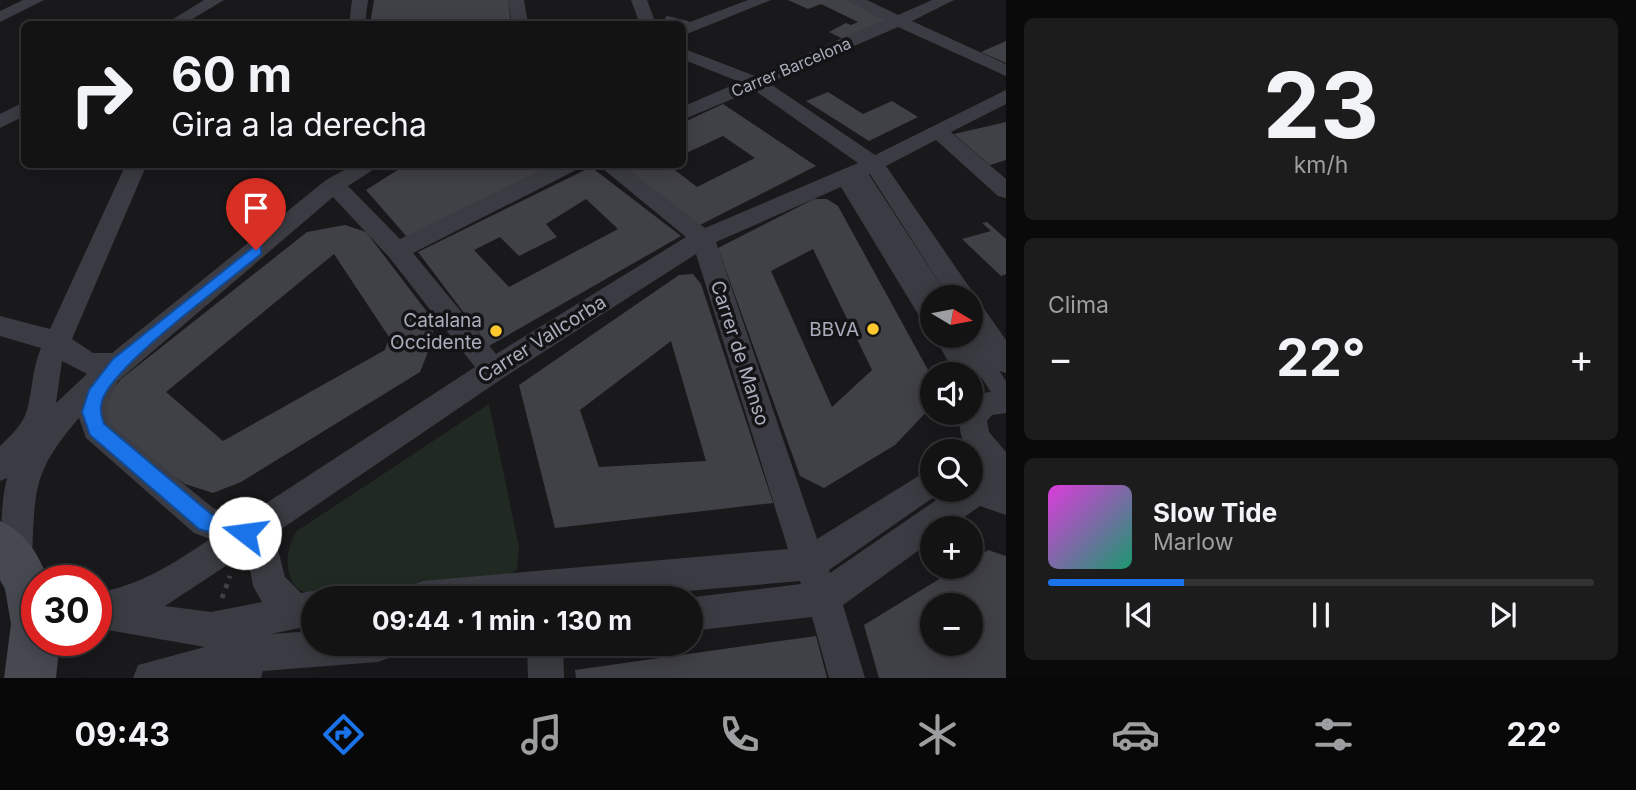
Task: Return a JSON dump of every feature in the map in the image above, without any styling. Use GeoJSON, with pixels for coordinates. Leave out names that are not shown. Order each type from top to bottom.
{"type":"FeatureCollection","features":[{"type":"Feature","properties":{"kind":"main road"},"geometry":{"type":"LineString","coordinates":[[30,678],[34,656]]}},
{"type":"Feature","properties":{"kind":"street"},"geometry":{"type":"LineString","coordinates":[[0,17],[36,0]]}},
{"type":"Feature","properties":{"kind":"street"},"geometry":{"type":"LineString","coordinates":[[356,21],[360,0]]}},
{"type":"Feature","properties":{"kind":"street"},"geometry":{"type":"LineString","coordinates":[[516,0],[520,21]]}},
{"type":"Feature","properties":{"kind":"street"},"geometry":{"type":"LineString","coordinates":[[639,0],[647,21]]}},
{"type":"Feature","properties":{"kind":"street"},"geometry":{"type":"LineString","coordinates":[[853,0],[1006,71]]}},
{"type":"Feature","properties":{"kind":"street","name":"Carrer Barcelona"},"geometry":{"type":"LineString","coordinates":[[686,112],[901,22],[946,0]]}},
{"type":"Feature","properties":{"kind":"street"},"geometry":{"type":"LineString","coordinates":[[686,29],[756,1]]}},
{"type":"Feature","properties":{"kind":"street"},"geometry":{"type":"LineString","coordinates":[[178,21],[212,2]]}},
{"type":"Feature","properties":{"kind":"street"},"geometry":{"type":"LineString","coordinates":[[202,21],[212,2]]}},
{"type":"Feature","properties":{"kind":"street"},"geometry":{"type":"LineString","coordinates":[[686,55],[755,82],[860,171],[952,285]]}},
{"type":"Feature","properties":{"kind":"street","name":"Carrer Vallcorba"},"geometry":{"type":"LineString","coordinates":[[112,608],[126,605],[164,589],[493,370],[703,238],[860,171],[1006,96]]}},
{"type":"Feature","properties":{"kind":"street"},"geometry":{"type":"LineString","coordinates":[[0,122],[21,110]]}},
{"type":"Feature","properties":{"kind":"street"},"geometry":{"type":"LineString","coordinates":[[938,131],[1006,191]]}},
{"type":"Feature","properties":{"kind":"street"},"geometry":{"type":"LineString","coordinates":[[0,467],[27,439],[41,414],[46,367],[135,168]]}},
{"type":"Feature","properties":{"kind":"street"},"geometry":{"type":"LineString","coordinates":[[21,570],[19,492],[26,470],[40,445],[83,396],[336,175],[359,168]]}},
{"type":"Feature","properties":{"kind":"street"},"geometry":{"type":"LineString","coordinates":[[397,251],[563,168]]}},
{"type":"Feature","properties":{"kind":"street"},"geometry":{"type":"LineString","coordinates":[[612,168],[703,238]]}},
{"type":"Feature","properties":{"kind":"street"},"geometry":{"type":"LineString","coordinates":[[860,171],[932,285]]}},
{"type":"Feature","properties":{"kind":"street"},"geometry":{"type":"LineString","coordinates":[[860,171],[920,291]]}},
{"type":"Feature","properties":{"kind":"street"},"geometry":{"type":"LineString","coordinates":[[336,175],[493,370]]}},
{"type":"Feature","properties":{"kind":"street","name":"Carrer de Manso"},"geometry":{"type":"LineString","coordinates":[[703,238],[847,678]]}},
{"type":"Feature","properties":{"kind":"street"},"geometry":{"type":"LineString","coordinates":[[0,326],[57,343],[82,363],[97,368],[119,364]]}},
{"type":"Feature","properties":{"kind":"street"},"geometry":{"type":"LineString","coordinates":[[984,331],[1006,362]]}},
{"type":"Feature","properties":{"kind":"street"},"geometry":{"type":"LineString","coordinates":[[703,611],[817,581],[991,472],[973,425],[997,397],[984,340]]}},
{"type":"Feature","properties":{"kind":"street"},"geometry":{"type":"LineString","coordinates":[[119,364],[95,395],[91,412],[96,429],[205,522],[245,533],[262,543],[270,586],[301,608]]}},
{"type":"Feature","properties":{"kind":"street"},"geometry":{"type":"LineString","coordinates":[[701,586],[817,581],[920,492]]}},
{"type":"Feature","properties":{"kind":"street"},"geometry":{"type":"LineString","coordinates":[[112,614],[211,630],[301,609]]}},
{"type":"Feature","properties":{"kind":"street"},"geometry":{"type":"LineString","coordinates":[[151,678],[306,656]]}},
{"type":"Feature","properties":{"kind":"street"},"geometry":{"type":"LineString","coordinates":[[545,656],[546,678]]}},
{"type":"Feature","properties":{"kind":"shaded area"},"geometry":{"type":"Polygon","coordinates":[[[489,404],[519,547],[517,569],[507,577],[416,586],[301,586],[301,590],[291,580],[288,570],[289,550],[297,531],[489,404]]]}},
{"type":"Feature","properties":{"kind":"building"},"geometry":{"type":"Polygon","coordinates":[[[374,0],[508,0],[511,21],[370,21],[374,0]]]}},
{"type":"Feature","properties":{"kind":"building"},"geometry":{"type":"Polygon","coordinates":[[[788,0],[848,0],[894,22],[849,42],[829,32],[846,23],[851,25],[858,22],[821,4],[808,9],[788,0]]]}},
{"type":"Feature","properties":{"kind":"building"},"geometry":{"type":"Polygon","coordinates":[[[667,16],[688,21],[690,23],[686,24],[686,21],[663,21],[667,16]]]}},
{"type":"Feature","properties":{"kind":"building"},"geometry":{"type":"Polygon","coordinates":[[[1006,41],[1006,63],[981,52],[1006,41]]]}},
{"type":"Feature","properties":{"kind":"building"},"geometry":{"type":"Polygon","coordinates":[[[828,92],[863,114],[892,101],[918,117],[869,141],[806,101],[828,92]]]}},
{"type":"Feature","properties":{"kind":"building"},"geometry":{"type":"Polygon","coordinates":[[[723,104],[816,166],[698,226],[626,168],[672,168],[697,187],[755,158],[723,136],[686,153],[686,121],[723,104]]]}},
{"type":"Feature","properties":{"kind":"building"},"geometry":{"type":"Polygon","coordinates":[[[1006,122],[1006,160],[990,165],[954,134],[1006,122]]]}},
{"type":"Feature","properties":{"kind":"building"},"geometry":{"type":"Polygon","coordinates":[[[401,168],[548,168],[407,237],[366,190],[401,168]]]}},
{"type":"Feature","properties":{"kind":"building"},"geometry":{"type":"Polygon","coordinates":[[[589,168],[681,236],[489,346],[418,252],[589,168]],[[586,199],[546,224],[557,237],[519,256],[500,237],[474,250],[509,287],[618,229],[586,199]]]}},
{"type":"Feature","properties":{"kind":"building"},"geometry":{"type":"Polygon","coordinates":[[[814,199],[827,199],[838,206],[924,362],[920,362],[920,419],[895,445],[824,488],[800,476],[718,248],[814,199]],[[813,249],[771,271],[832,407],[872,370],[813,249]]]}},
{"type":"Feature","properties":{"kind":"building"},"geometry":{"type":"Polygon","coordinates":[[[987,222],[1006,239],[1006,274],[1001,276],[962,239],[991,231],[982,223],[987,222]]]}},
{"type":"Feature","properties":{"kind":"building"},"geometry":{"type":"Polygon","coordinates":[[[345,225],[366,232],[434,321],[432,342],[420,372],[241,482],[213,493],[185,484],[106,428],[106,398],[121,379],[307,232],[345,225]],[[334,254],[166,392],[223,441],[385,350],[389,337],[334,254]]]}},
{"type":"Feature","properties":{"kind":"building"},"geometry":{"type":"Polygon","coordinates":[[[693,274],[701,284],[773,503],[555,528],[519,385],[679,275],[693,274]],[[671,341],[580,410],[599,467],[706,461],[671,341]]]}},
{"type":"Feature","properties":{"kind":"building"},"geometry":{"type":"Polygon","coordinates":[[[988,550],[1006,556],[1006,678],[879,678],[864,625],[939,579],[983,579],[983,553],[988,550]]]}},
{"type":"Feature","properties":{"kind":"building"},"geometry":{"type":"Polygon","coordinates":[[[816,636],[827,678],[576,678],[575,670],[674,656],[703,656],[703,652],[816,636]]]}},
{"type":"Feature","properties":{"kind":"place","name":"BBVA"},"geometry":{"type":"Point","coordinates":[873,329]}},
{"type":"Feature","properties":{"kind":"place","name":"Catalana Occidente"},"geometry":{"type":"Point","coordinates":[496,331]}},
{"type":"Feature","properties":{"kind":"route"},"geometry":{"type":"LineString","coordinates":[[245,533],[205,522],[96,429],[91,412],[95,395],[119,364],[256,250]]}}]}
